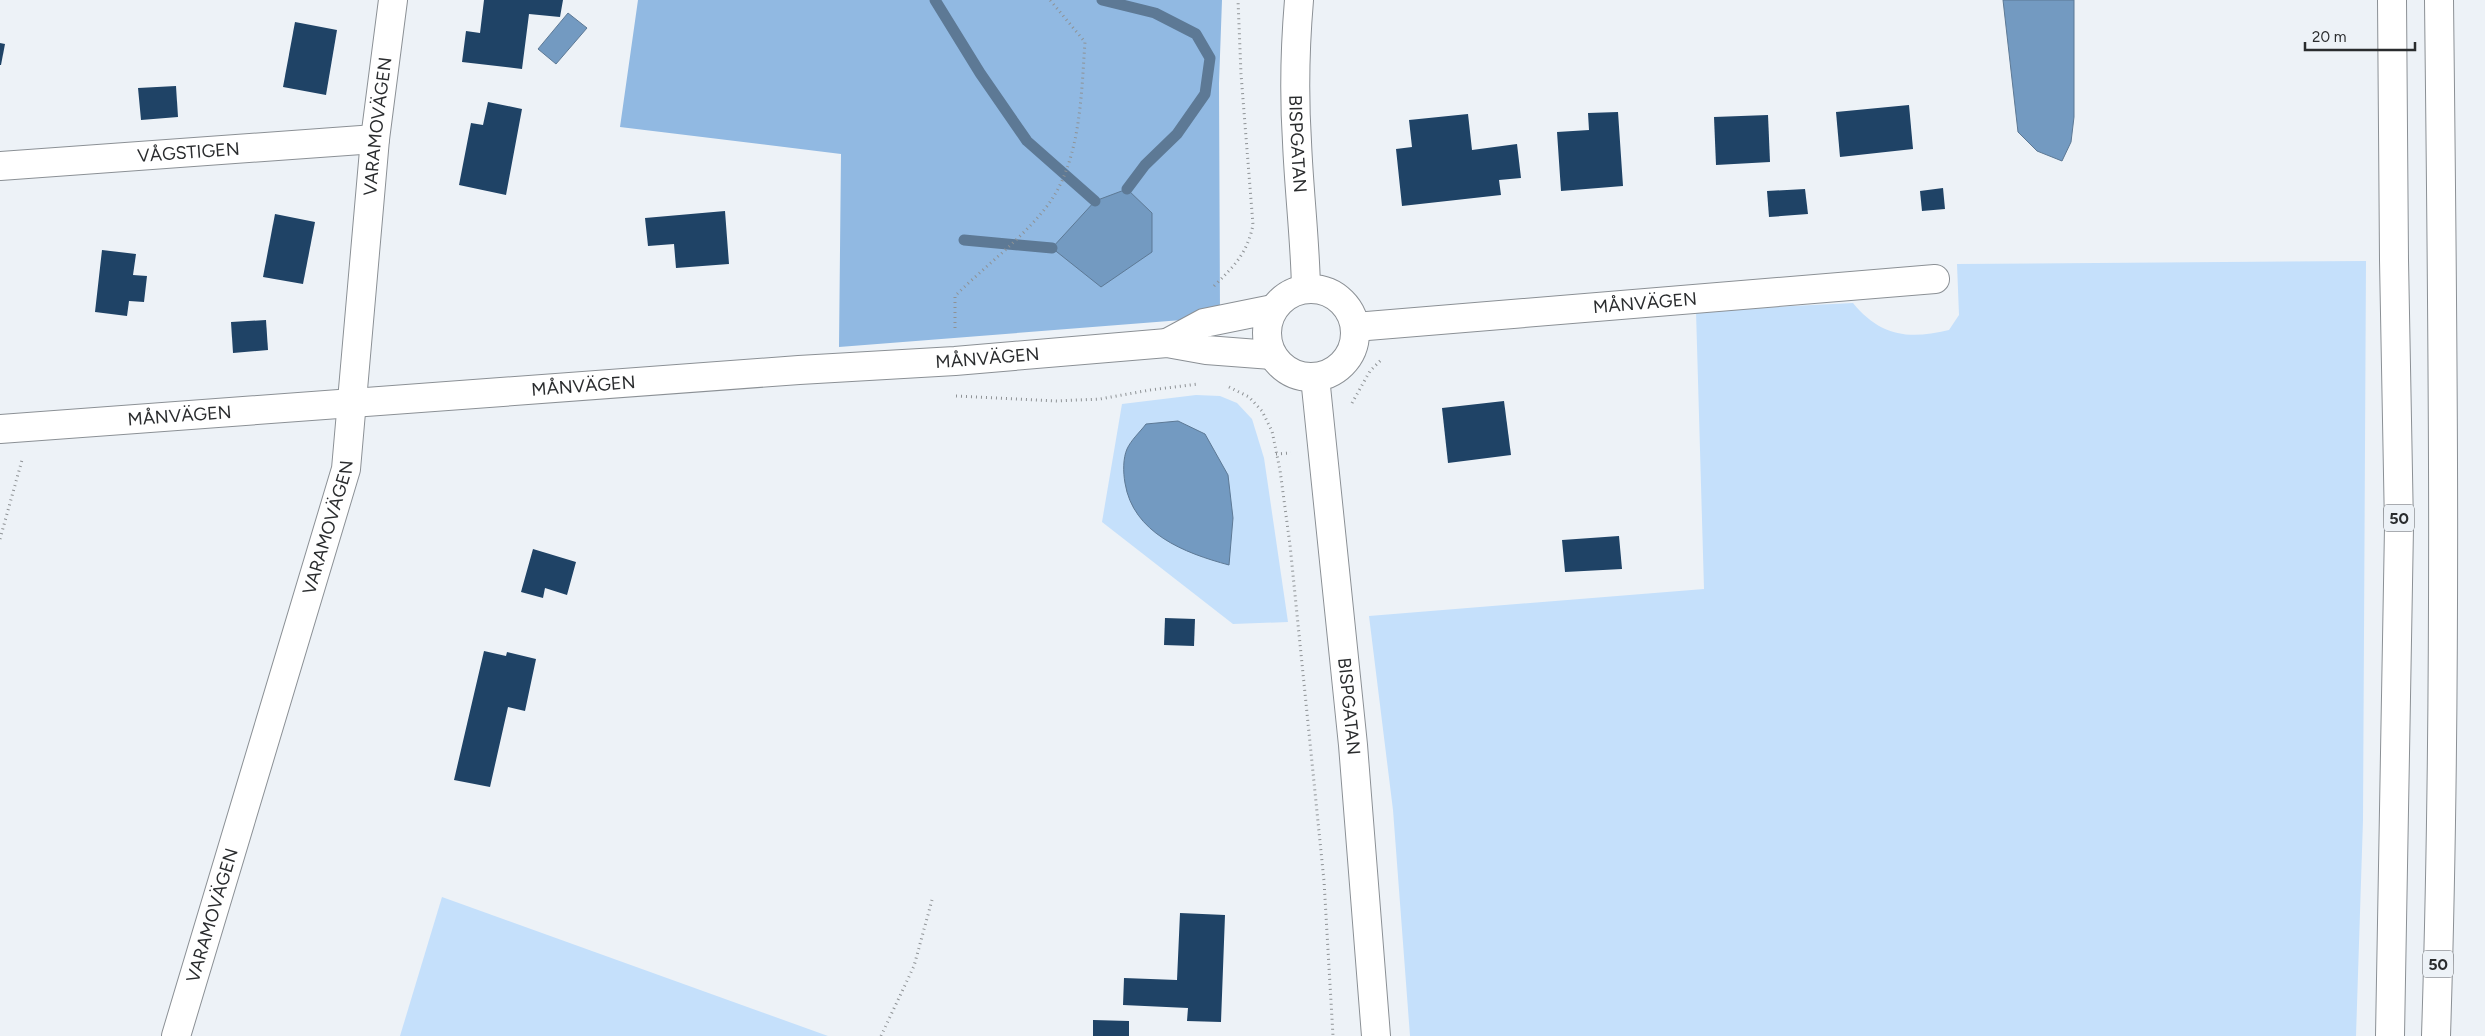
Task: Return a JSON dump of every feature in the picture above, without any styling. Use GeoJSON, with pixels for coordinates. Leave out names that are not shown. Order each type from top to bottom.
{"type":"FeatureCollection","features":[{"type":"Feature","properties":{"kind":"main road","name":"VARAMOVÄGEN"},"geometry":{"type":"LineString","coordinates":[[176,1036],[346,469],[376,139],[393,0]]}},
{"type":"Feature","properties":{"kind":"main road","name":"BISPGATAN"},"geometry":{"type":"LineString","coordinates":[[1299,0],[1296,42],[1297,142],[1303,213],[1306,288]]}},
{"type":"Feature","properties":{"kind":"main road","name":"50"},"geometry":{"type":"LineString","coordinates":[[2390,1036],[2399,527],[2392,0]]}},
{"type":"Feature","properties":{"kind":"main road","name":"50"},"geometry":{"type":"LineString","coordinates":[[2436,1036],[2440,893],[2443,536],[2439,0]]}},
{"type":"Feature","properties":{"kind":"main road","name":"VÅGSTIGEN"},"geometry":{"type":"LineString","coordinates":[[0,166],[376,139]]}},
{"type":"Feature","properties":{"kind":"main road","name":"MÅNVÄGEN"},"geometry":{"type":"LineString","coordinates":[[1355,327],[1935,278]]}},
{"type":"Feature","properties":{"kind":"main road"},"geometry":{"type":"LineString","coordinates":[[1306,288],[1320,289],[1344,302],[1351,313],[1355,327],[1355,341],[1350,354],[1341,366],[1329,374],[1315,377],[1298,376],[1283,368],[1272,354],[1266,339],[1268,322],[1273,309],[1282,299],[1306,288]]}},
{"type":"Feature","properties":{"kind":"main road","name":"MÅNVÄGEN"},"geometry":{"type":"LineString","coordinates":[[1166,343],[1204,323],[1273,309]]}},
{"type":"Feature","properties":{"kind":"main road","name":"MÅNVÄGEN"},"geometry":{"type":"LineString","coordinates":[[0,430],[353,402],[799,370],[955,361],[1166,343],[1206,350],[1272,354]]}},
{"type":"Feature","properties":{"kind":"main road","name":"BISPGATAN"},"geometry":{"type":"LineString","coordinates":[[1315,377],[1353,745],[1376,1036]]}},
{"type":"Feature","properties":{"kind":"path"},"geometry":{"type":"LineString","coordinates":[[955,361],[956,296],[1044,210],[1067,172],[1081,102],[1085,42],[1050,0]]}},
{"type":"Feature","properties":{"kind":"path"},"geometry":{"type":"LineString","coordinates":[[1204,323],[1205,298],[1243,255],[1250,242],[1253,225],[1241,74],[1238,0]]}},
{"type":"Feature","properties":{"kind":"path"},"geometry":{"type":"LineString","coordinates":[[1206,350],[1209,384],[1232,388],[1249,397],[1262,411],[1272,431],[1280,470],[1290,545],[1324,881],[1333,1036]]}},
{"type":"Feature","properties":{"kind":"path"},"geometry":{"type":"LineString","coordinates":[[0,539],[29,427]]}},
{"type":"Feature","properties":{"kind":"path"},"geometry":{"type":"LineString","coordinates":[[882,1036],[914,966],[932,900]]}},
{"type":"Feature","properties":{"kind":"shaded area"},"geometry":{"type":"Polygon","coordinates":[[[638,0],[1222,0],[1219,83],[1220,317],[839,347],[841,154],[620,127],[638,0]]]}},
{"type":"Feature","properties":{"kind":"shaded area"},"geometry":{"type":"Polygon","coordinates":[[[2003,0],[2074,0],[2074,117],[2071,142],[2062,161],[2037,151],[2018,132],[2003,0]]]}},
{"type":"Feature","properties":{"kind":"shaded area"},"geometry":{"type":"Polygon","coordinates":[[[568,13],[587,28],[556,64],[538,49],[568,13]]]}},
{"type":"Feature","properties":{"kind":"shaded area"},"geometry":{"type":"Polygon","coordinates":[[[1127,189],[1152,213],[1152,252],[1101,287],[1052,248],[1095,201],[1127,189]]]}},
{"type":"Feature","properties":{"kind":"shaded area"},"geometry":{"type":"Polygon","coordinates":[[[2366,261],[2363,820],[2356,1036],[1410,1036],[1393,810],[1369,616],[1704,589],[1696,311],[1853,303],[1863,314],[1884,329],[1908,335],[1920,335],[1949,330],[1959,315],[1957,264],[2366,261]]]}},
{"type":"Feature","properties":{"kind":"shaded area"},"geometry":{"type":"Polygon","coordinates":[[[1196,395],[1220,396],[1237,403],[1252,419],[1264,458],[1288,622],[1233,624],[1102,522],[1122,404],[1196,395]]]}},
{"type":"Feature","properties":{"kind":"shaded area"},"geometry":{"type":"Polygon","coordinates":[[[1178,421],[1205,434],[1228,475],[1233,518],[1229,565],[1195,554],[1163,538],[1138,515],[1130,500],[1125,483],[1124,470],[1127,449],[1133,439],[1146,424],[1178,421]]]}},
{"type":"Feature","properties":{"kind":"shaded area"},"geometry":{"type":"Polygon","coordinates":[[[442,897],[828,1036],[400,1036],[442,897]]]}},
{"type":"Feature","properties":{"kind":"building"},"geometry":{"type":"Polygon","coordinates":[[[484,0],[563,0],[560,17],[529,14],[522,69],[462,62],[466,31],[480,33],[484,0]]]}},
{"type":"Feature","properties":{"kind":"building"},"geometry":{"type":"Polygon","coordinates":[[[295,22],[337,30],[326,95],[283,87],[295,22]]]}},
{"type":"Feature","properties":{"kind":"building"},"geometry":{"type":"Polygon","coordinates":[[[0,43],[5,44],[1,65],[0,65],[0,43]]]}},
{"type":"Feature","properties":{"kind":"building"},"geometry":{"type":"Polygon","coordinates":[[[176,86],[178,117],[141,120],[138,88],[176,86]]]}},
{"type":"Feature","properties":{"kind":"building"},"geometry":{"type":"Polygon","coordinates":[[[488,102],[522,109],[506,195],[459,185],[471,123],[483,125],[488,102]]]}},
{"type":"Feature","properties":{"kind":"building"},"geometry":{"type":"Polygon","coordinates":[[[1909,105],[1913,149],[1840,157],[1836,112],[1909,105]]]}},
{"type":"Feature","properties":{"kind":"building"},"geometry":{"type":"Polygon","coordinates":[[[1618,112],[1623,186],[1561,191],[1557,132],[1589,130],[1588,113],[1618,112]]]}},
{"type":"Feature","properties":{"kind":"building"},"geometry":{"type":"Polygon","coordinates":[[[1468,114],[1472,150],[1517,144],[1521,178],[1499,180],[1501,195],[1402,206],[1396,149],[1412,147],[1409,120],[1468,114]]]}},
{"type":"Feature","properties":{"kind":"building"},"geometry":{"type":"Polygon","coordinates":[[[1768,115],[1770,162],[1716,165],[1714,117],[1768,115]]]}},
{"type":"Feature","properties":{"kind":"building"},"geometry":{"type":"Polygon","coordinates":[[[1943,188],[1945,209],[1922,211],[1920,191],[1943,188]]]}},
{"type":"Feature","properties":{"kind":"building"},"geometry":{"type":"Polygon","coordinates":[[[1805,189],[1808,214],[1769,217],[1767,191],[1805,189]]]}},
{"type":"Feature","properties":{"kind":"building"},"geometry":{"type":"Polygon","coordinates":[[[725,211],[729,264],[676,268],[674,244],[648,246],[645,218],[725,211]]]}},
{"type":"Feature","properties":{"kind":"building"},"geometry":{"type":"Polygon","coordinates":[[[275,214],[315,222],[303,284],[263,277],[275,214]]]}},
{"type":"Feature","properties":{"kind":"building"},"geometry":{"type":"Polygon","coordinates":[[[102,250],[136,254],[133,275],[147,276],[144,302],[129,301],[127,316],[95,312],[102,250]]]}},
{"type":"Feature","properties":{"kind":"building"},"geometry":{"type":"Polygon","coordinates":[[[266,320],[268,350],[233,353],[231,322],[266,320]]]}},
{"type":"Feature","properties":{"kind":"building"},"geometry":{"type":"Polygon","coordinates":[[[1504,401],[1511,455],[1448,463],[1442,408],[1504,401]]]}},
{"type":"Feature","properties":{"kind":"building"},"geometry":{"type":"Polygon","coordinates":[[[1619,536],[1622,569],[1565,572],[1562,540],[1619,536]]]}},
{"type":"Feature","properties":{"kind":"building"},"geometry":{"type":"Polygon","coordinates":[[[533,549],[576,562],[567,595],[545,588],[543,598],[521,592],[533,549]]]}},
{"type":"Feature","properties":{"kind":"building"},"geometry":{"type":"Polygon","coordinates":[[[1165,618],[1195,619],[1194,646],[1164,645],[1165,618]]]}},
{"type":"Feature","properties":{"kind":"building"},"geometry":{"type":"Polygon","coordinates":[[[484,651],[506,656],[507,652],[536,659],[525,711],[508,707],[490,787],[454,780],[484,651]]]}},
{"type":"Feature","properties":{"kind":"building"},"geometry":{"type":"Polygon","coordinates":[[[1180,913],[1225,915],[1221,1022],[1187,1021],[1188,1008],[1123,1005],[1124,978],[1177,980],[1180,913]]]}},
{"type":"Feature","properties":{"kind":"building"},"geometry":{"type":"Polygon","coordinates":[[[1093,1020],[1129,1021],[1129,1036],[1093,1036],[1093,1020]]]}},
{"type":"Feature","properties":{"kind":"waterway"},"geometry":{"type":"LineString","coordinates":[[935,0],[980,73],[1027,141],[1095,201]]}},
{"type":"Feature","properties":{"kind":"waterway"},"geometry":{"type":"LineString","coordinates":[[1102,0],[1155,13],[1196,34],[1210,58],[1205,94],[1177,134],[1145,165],[1127,189]]}},
{"type":"Feature","properties":{"kind":"waterway"},"geometry":{"type":"LineString","coordinates":[[964,240],[1052,248]]}}]}
